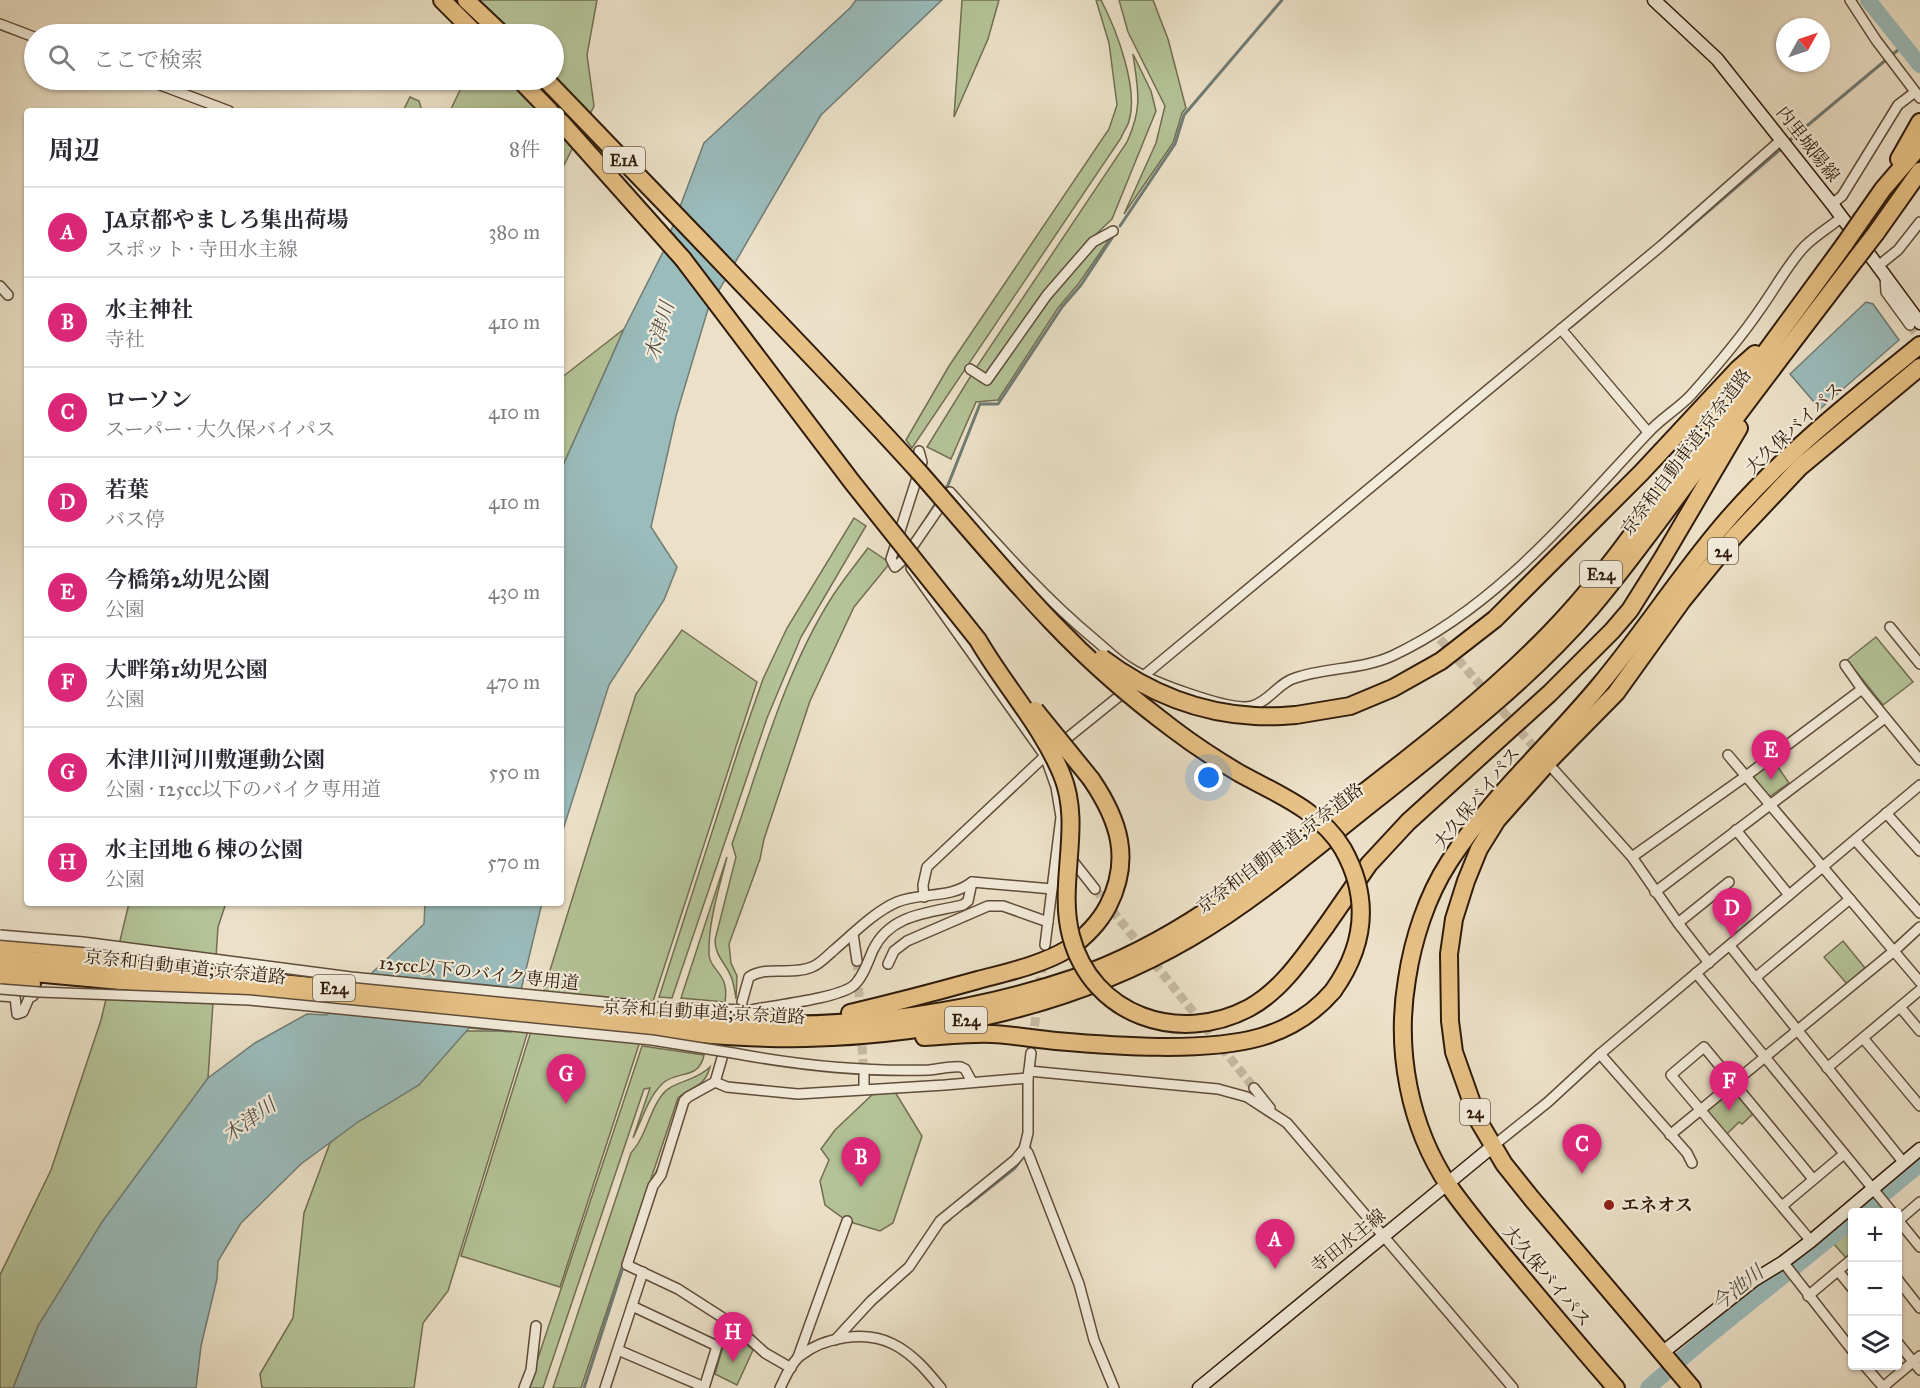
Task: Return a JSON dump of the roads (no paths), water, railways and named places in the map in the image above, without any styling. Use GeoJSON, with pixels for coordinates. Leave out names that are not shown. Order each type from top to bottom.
{"type":"FeatureCollection","features":[{"type":"Feature","properties":{"kind":"highway"},"geometry":{"type":"LineString","coordinates":[[442,0],[466,24]]}},
{"type":"Feature","properties":{"kind":"highway"},"geometry":{"type":"LineString","coordinates":[[466,0],[491,24]]}},
{"type":"Feature","properties":{"kind":"highway"},"geometry":{"type":"LineString","coordinates":[[530,90],[547,108]]}},
{"type":"Feature","properties":{"kind":"highway","name":"E1A"},"geometry":{"type":"LineString","coordinates":[[556,90],[920,473],[958,518]]}},
{"type":"Feature","properties":{"kind":"highway","name":"E1A"},"geometry":{"type":"LineString","coordinates":[[564,125],[683,259],[852,482],[978,640]]}},
{"type":"Feature","properties":{"kind":"highway","name":"E24"},"geometry":{"type":"LineString","coordinates":[[1883,189],[1918,125]]}},
{"type":"Feature","properties":{"kind":"highway"},"geometry":{"type":"LineString","coordinates":[[1883,189],[1920,146]]}},
{"type":"Feature","properties":{"kind":"highway","name":"E24"},"geometry":{"type":"LineString","coordinates":[[1899,202],[1920,171]]}},
{"type":"Feature","properties":{"kind":"highway"},"geometry":{"type":"LineString","coordinates":[[1899,202],[1920,179]]}},
{"type":"Feature","properties":{"kind":"highway","name":"京奈和自動車道;京奈道路"},"geometry":{"type":"LineString","coordinates":[[1302,850],[1477,702],[1552,631],[1623,546],[1883,189]]}},
{"type":"Feature","properties":{"kind":"highway","name":"京奈和自動車道;京奈道路"},"geometry":{"type":"LineString","coordinates":[[0,957],[302,985],[665,1025],[752,1038],[808,1038],[925,1027],[975,1018],[1051,999],[1085,987],[1157,956],[1206,928],[1239,898],[1478,718],[1536,667],[1634,554],[1774,364],[1899,202]]}},
{"type":"Feature","properties":{"kind":"highway"},"geometry":{"type":"LineString","coordinates":[[958,518],[1046,611],[1080,642],[1145,686],[1198,707],[1256,717],[1296,715],[1350,706],[1393,688],[1441,661],[1495,619],[1641,473],[1738,369],[1780,332]]}},
{"type":"Feature","properties":{"kind":"highway","name":"大久保バイパス"},"geometry":{"type":"LineString","coordinates":[[1616,1388],[1542,1302],[1448,1183],[1434,1158],[1408,1086],[1402,1037],[1405,992],[1414,945],[1434,890],[1447,865],[1485,814],[1603,681],[1723,525],[1789,455],[1833,415],[1920,345]]}},
{"type":"Feature","properties":{"kind":"highway"},"geometry":{"type":"LineString","coordinates":[[978,640],[994,667],[1032,720],[1062,775],[1071,809],[1066,887],[1067,912],[1071,936],[1078,957],[1092,979],[1113,1000],[1130,1012],[1159,1022],[1193,1024],[1227,1018],[1250,1007],[1295,969],[1369,864],[1408,822],[1550,693],[1630,610],[1687,520],[1774,364]]}},
{"type":"Feature","properties":{"kind":"highway","name":"大久保バイパス"},"geometry":{"type":"LineString","coordinates":[[1692,1388],[1504,1164],[1478,1120],[1454,1052],[1450,1021],[1449,954],[1454,919],[1479,849],[1497,820],[1553,764],[1616,693],[1682,601],[1765,502],[1800,467],[1920,368]]}},
{"type":"Feature","properties":{"kind":"highway"},"geometry":{"type":"LineString","coordinates":[[808,1038],[866,1042],[992,1034],[1058,1041],[1146,1046],[1229,1043],[1261,1037],[1295,1023],[1322,1003],[1344,975],[1358,941],[1361,905],[1358,887],[1342,847],[1329,831],[1312,815],[1236,771],[1176,731],[1109,677],[1052,622],[958,518]]}},
{"type":"Feature","properties":{"kind":"highway"},"geometry":{"type":"LineString","coordinates":[[751,1017],[848,1014],[1031,965],[1079,941],[1104,914],[1121,873],[1122,854],[1117,829],[1103,796],[1091,778],[978,640]]}},
{"type":"Feature","properties":{"kind":"highway","name":"京奈和自動車道;京奈道路"},"geometry":{"type":"LineString","coordinates":[[0,970],[225,991],[665,1025],[751,1017],[865,1021],[973,1006],[1079,976],[1151,944],[1239,898]]}},
{"type":"Feature","properties":{"kind":"highway"},"geometry":{"type":"LineString","coordinates":[[0,942],[41,945],[225,971],[302,985]]}},
{"type":"Feature","properties":{"kind":"highway"},"geometry":{"type":"LineString","coordinates":[[0,982],[129,991],[225,991]]}},
{"type":"Feature","properties":{"kind":"main road","name":"内里城陽線"},"geometry":{"type":"LineString","coordinates":[[1654,0],[1717,59],[1782,139],[1881,271],[1915,324]]}},
{"type":"Feature","properties":{"kind":"main road","name":"寺田水主線"},"geometry":{"type":"LineString","coordinates":[[1199,1388],[1493,1146]]}},
{"type":"Feature","properties":{"kind":"main road"},"geometry":{"type":"LineString","coordinates":[[1669,1361],[1754,1280],[1782,1263],[1874,1192],[1920,1149]]}},
{"type":"Feature","properties":{"kind":"street"},"geometry":{"type":"LineString","coordinates":[[1832,204],[1842,196],[1898,105],[1918,95],[1876,40],[1850,0]]}},
{"type":"Feature","properties":{"kind":"street"},"geometry":{"type":"LineString","coordinates":[[0,24],[24,33]]}},
{"type":"Feature","properties":{"kind":"street"},"geometry":{"type":"LineString","coordinates":[[174,90],[222,108]]}},
{"type":"Feature","properties":{"kind":"street"},"geometry":{"type":"LineString","coordinates":[[924,897],[923,885],[927,867],[1045,756],[1661,246],[1782,139]]}},
{"type":"Feature","properties":{"kind":"street"},"geometry":{"type":"LineString","coordinates":[[919,451],[922,462],[891,559],[895,567],[904,559],[950,492],[1008,556],[1081,628],[1129,668],[1187,693],[1217,702],[1249,707],[1270,698],[1292,678],[1363,666],[1390,657],[1437,636],[1476,605],[1526,561],[1621,464],[1648,432],[1688,398],[1741,337],[1805,246],[1842,217]]}},
{"type":"Feature","properties":{"kind":"street"},"geometry":{"type":"LineString","coordinates":[[1881,271],[1920,222]]}},
{"type":"Feature","properties":{"kind":"street"},"geometry":{"type":"LineString","coordinates":[[970,369],[987,380],[1047,295],[1093,242],[1113,231]]}},
{"type":"Feature","properties":{"kind":"street"},"geometry":{"type":"LineString","coordinates":[[0,286],[8,295]]}},
{"type":"Feature","properties":{"kind":"street"},"geometry":{"type":"LineString","coordinates":[[1561,329],[1648,432]]}},
{"type":"Feature","properties":{"kind":"street"},"geometry":{"type":"LineString","coordinates":[[904,559],[1045,756],[1056,787],[1061,817],[1045,945]]}},
{"type":"Feature","properties":{"kind":"street"},"geometry":{"type":"LineString","coordinates":[[1890,627],[1920,664]]}},
{"type":"Feature","properties":{"kind":"street"},"geometry":{"type":"LineString","coordinates":[[1845,665],[1920,759]]}},
{"type":"Feature","properties":{"kind":"street"},"geometry":{"type":"LineString","coordinates":[[1632,857],[1746,776],[1862,689]]}},
{"type":"Feature","properties":{"kind":"street"},"geometry":{"type":"LineString","coordinates":[[1655,891],[1885,718]]}},
{"type":"Feature","properties":{"kind":"street"},"geometry":{"type":"LineString","coordinates":[[1728,755],[1920,982]]}},
{"type":"Feature","properties":{"kind":"street"},"geometry":{"type":"LineString","coordinates":[[1553,764],[1588,799],[1589,807],[1632,857],[1709,963]]}},
{"type":"Feature","properties":{"kind":"street"},"geometry":{"type":"LineString","coordinates":[[1493,1146],[1548,1102],[1600,1054],[1788,895],[1919,787]]}},
{"type":"Feature","properties":{"kind":"street"},"geometry":{"type":"LineString","coordinates":[[1886,813],[1920,851]]}},
{"type":"Feature","properties":{"kind":"street"},"geometry":{"type":"LineString","coordinates":[[1736,830],[1788,895]]}},
{"type":"Feature","properties":{"kind":"street"},"geometry":{"type":"LineString","coordinates":[[1855,840],[1920,913]]}},
{"type":"Feature","properties":{"kind":"street"},"geometry":{"type":"LineString","coordinates":[[1058,842],[1095,889]]}},
{"type":"Feature","properties":{"kind":"street"},"geometry":{"type":"LineString","coordinates":[[742,1002],[749,977],[771,970],[799,971],[815,966],[881,912],[898,902],[963,889],[972,882],[1052,890]]}},
{"type":"Feature","properties":{"kind":"street","name":"125cc以下のバイク専用道"},"geometry":{"type":"LineString","coordinates":[[0,934],[83,942],[351,977],[751,1017],[838,993],[855,985],[884,932],[895,923],[906,919],[963,905],[968,901],[972,882]]}},
{"type":"Feature","properties":{"kind":"street"},"geometry":{"type":"LineString","coordinates":[[1678,923],[1729,882]]}},
{"type":"Feature","properties":{"kind":"street"},"geometry":{"type":"LineString","coordinates":[[1755,978],[1850,899]]}},
{"type":"Feature","properties":{"kind":"street"},"geometry":{"type":"LineString","coordinates":[[888,964],[894,951],[907,941],[988,906],[1003,906],[1048,922]]}},
{"type":"Feature","properties":{"kind":"street"},"geometry":{"type":"LineString","coordinates":[[1670,1135],[1894,951],[1920,927]]}},
{"type":"Feature","properties":{"kind":"street"},"geometry":{"type":"LineString","coordinates":[[853,934],[857,961]]}},
{"type":"Feature","properties":{"kind":"street"},"geometry":{"type":"LineString","coordinates":[[1730,945],[1904,1163]]}},
{"type":"Feature","properties":{"kind":"street"},"geometry":{"type":"LineString","coordinates":[[1696,974],[1888,1208]]}},
{"type":"Feature","properties":{"kind":"street"},"geometry":{"type":"LineString","coordinates":[[0,989],[249,1000],[652,1040],[772,1060],[848,1067],[929,1070],[961,1067],[965,1069],[972,1082]]}},
{"type":"Feature","properties":{"kind":"street"},"geometry":{"type":"LineString","coordinates":[[1827,1068],[1920,990]]}},
{"type":"Feature","properties":{"kind":"street"},"geometry":{"type":"LineString","coordinates":[[0,996],[15,998],[17,1014],[23,1012],[29,998],[33,996]]}},
{"type":"Feature","properties":{"kind":"street"},"geometry":{"type":"LineString","coordinates":[[1900,1007],[1920,1031]]}},
{"type":"Feature","properties":{"kind":"street"},"geometry":{"type":"LineString","coordinates":[[1863,1038],[1920,1106]]}},
{"type":"Feature","properties":{"kind":"street"},"geometry":{"type":"LineString","coordinates":[[1811,1241],[1671,1075],[1704,1047],[1814,1179]]}},
{"type":"Feature","properties":{"kind":"street"},"geometry":{"type":"LineString","coordinates":[[835,1340],[871,1301],[909,1267],[940,1221],[1015,1160],[1024,1149],[1028,1133],[1028,1075],[1031,1053]]}},
{"type":"Feature","properties":{"kind":"street"},"geometry":{"type":"LineString","coordinates":[[1600,1054],[1687,1153],[1692,1163]]}},
{"type":"Feature","properties":{"kind":"street"},"geometry":{"type":"LineString","coordinates":[[722,1058],[715,1082],[684,1101],[661,1175],[653,1186],[627,1265],[687,1295],[734,1325],[765,1353],[791,1368]]}},
{"type":"Feature","properties":{"kind":"street"},"geometry":{"type":"LineString","coordinates":[[864,1075],[864,1089]]}},
{"type":"Feature","properties":{"kind":"street"},"geometry":{"type":"LineString","coordinates":[[715,1082],[727,1087],[798,1094],[972,1082],[1028,1075],[1218,1089],[1247,1097],[1287,1123],[1513,1388]]}},
{"type":"Feature","properties":{"kind":"street"},"geometry":{"type":"LineString","coordinates":[[1254,1089],[1274,1114]]}},
{"type":"Feature","properties":{"kind":"street"},"geometry":{"type":"LineString","coordinates":[[1024,1149],[1028,1154],[1079,1284],[1094,1340],[1114,1388]]}},
{"type":"Feature","properties":{"kind":"street"},"geometry":{"type":"LineString","coordinates":[[1782,1206],[1844,1154]]}},
{"type":"Feature","properties":{"kind":"street"},"geometry":{"type":"LineString","coordinates":[[1902,1217],[1920,1202]]}},
{"type":"Feature","properties":{"kind":"street"},"geometry":{"type":"LineString","coordinates":[[780,1388],[798,1357],[847,1221]]}},
{"type":"Feature","properties":{"kind":"street"},"geometry":{"type":"LineString","coordinates":[[1902,1225],[1920,1247]]}},
{"type":"Feature","properties":{"kind":"street"},"geometry":{"type":"LineString","coordinates":[[1808,1296],[1848,1262]]}},
{"type":"Feature","properties":{"kind":"street"},"geometry":{"type":"LineString","coordinates":[[1787,1267],[1848,1345]]}},
{"type":"Feature","properties":{"kind":"street"},"geometry":{"type":"LineString","coordinates":[[1838,1271],[1848,1283]]}},
{"type":"Feature","properties":{"kind":"street"},"geometry":{"type":"LineString","coordinates":[[605,1388],[643,1272]]}},
{"type":"Feature","properties":{"kind":"street"},"geometry":{"type":"LineString","coordinates":[[1902,1285],[1920,1308]]}},
{"type":"Feature","properties":{"kind":"street"},"geometry":{"type":"LineString","coordinates":[[618,1350],[704,1387],[717,1346],[632,1306]]}},
{"type":"Feature","properties":{"kind":"street"},"geometry":{"type":"LineString","coordinates":[[524,1388],[531,1370],[536,1326]]}},
{"type":"Feature","properties":{"kind":"street"},"geometry":{"type":"LineString","coordinates":[[798,1357],[816,1346],[835,1340],[876,1338],[893,1344],[915,1358],[941,1388]]}},
{"type":"Feature","properties":{"kind":"street"},"geometry":{"type":"LineString","coordinates":[[1902,1346],[1917,1359],[1920,1370]]}},
{"type":"Feature","properties":{"kind":"street"},"geometry":{"type":"LineString","coordinates":[[1869,1370],[1883,1387],[1917,1359]]}},
{"type":"Feature","properties":{"kind":"water","name":"木津川"},"geometry":{"type":"Polygon","coordinates":[[[856,0],[942,0],[821,115],[708,309],[676,416],[651,527],[677,567],[664,600],[609,685],[564,827],[564,463],[624,329],[663,252],[704,143],[856,0]]]}},
{"type":"Feature","properties":{"kind":"water"},"geometry":{"type":"Polygon","coordinates":[[[1866,302],[1873,304],[1899,340],[1820,409],[1790,374],[1866,302]]]}},
{"type":"Feature","properties":{"kind":"water","name":"木津川"},"geometry":{"type":"Polygon","coordinates":[[[425,906],[541,906],[511,1032],[469,1028],[419,1085],[358,1122],[301,1164],[241,1223],[218,1261],[217,1279],[201,1346],[196,1388],[13,1388],[38,1326],[102,1222],[208,1078],[255,1043],[307,1014],[327,1015],[424,924],[425,906]]]}},
{"type":"Feature","properties":{"kind":"waterway"},"geometry":{"type":"LineString","coordinates":[[1120,226],[1175,144],[1184,115],[1282,0]]}},
{"type":"Feature","properties":{"kind":"waterway"},"geometry":{"type":"LineString","coordinates":[[1868,0],[1920,65]]}},
{"type":"Feature","properties":{"kind":"waterway"},"geometry":{"type":"LineString","coordinates":[[1893,54],[1904,45]]}},
{"type":"Feature","properties":{"kind":"waterway"},"geometry":{"type":"LineString","coordinates":[[1790,140],[1887,59]]}},
{"type":"Feature","properties":{"kind":"waterway"},"geometry":{"type":"LineString","coordinates":[[1676,239],[1781,149]]}},
{"type":"Feature","properties":{"kind":"waterway"},"geometry":{"type":"LineString","coordinates":[[943,492],[948,485],[980,404],[998,404],[1062,307],[1081,285],[1112,238]]}},
{"type":"Feature","properties":{"kind":"waterway"},"geometry":{"type":"LineString","coordinates":[[1571,327],[1604,299]]}},
{"type":"Feature","properties":{"kind":"waterway"},"geometry":{"type":"LineString","coordinates":[[1390,477],[1410,460]]}},
{"type":"Feature","properties":{"kind":"waterway"},"geometry":{"type":"LineString","coordinates":[[920,528],[938,500]]}},
{"type":"Feature","properties":{"kind":"waterway"},"geometry":{"type":"LineString","coordinates":[[967,1206],[1015,1168],[1030,1147]]}},
{"type":"Feature","properties":{"kind":"waterway","name":"今池川"},"geometry":{"type":"LineString","coordinates":[[1867,1208],[1920,1164]]}},
{"type":"Feature","properties":{"kind":"waterway"},"geometry":{"type":"LineString","coordinates":[[652,1181],[660,1166]]}},
{"type":"Feature","properties":{"kind":"waterway"},"geometry":{"type":"LineString","coordinates":[[940,1227],[950,1219]]}},
{"type":"Feature","properties":{"kind":"waterway","name":"今池川"},"geometry":{"type":"LineString","coordinates":[[1648,1388],[1848,1223]]}},
{"type":"Feature","properties":{"kind":"waterway"},"geometry":{"type":"LineString","coordinates":[[584,1388],[624,1264]]}},
{"type":"Feature","properties":{"kind":"tunnel"},"geometry":{"type":"LineString","coordinates":[[1910,325],[1920,338]]}},
{"type":"Feature","properties":{"kind":"tunnel"},"geometry":{"type":"LineString","coordinates":[[1440,639],[1540,754]]}},
{"type":"Feature","properties":{"kind":"tunnel"},"geometry":{"type":"LineString","coordinates":[[1095,889],[1254,1088]]}},
{"type":"Feature","properties":{"kind":"tunnel"},"geometry":{"type":"LineString","coordinates":[[1031,1053],[1043,960]]}},
{"type":"Feature","properties":{"kind":"tunnel"},"geometry":{"type":"LineString","coordinates":[[857,961],[860,1012]]}},
{"type":"Feature","properties":{"kind":"tunnel"},"geometry":{"type":"LineString","coordinates":[[861,1032],[864,1075]]}},
{"type":"Feature","properties":{"kind":"place","name":"今橋第2幼児公園"},"geometry":{"type":"Point","coordinates":[1771,780]}},
{"type":"Feature","properties":{"kind":"place","name":"若葉"},"geometry":{"type":"Point","coordinates":[1732,938]}},
{"type":"Feature","properties":{"kind":"place","name":"木津川河川敷運動公園"},"geometry":{"type":"Point","coordinates":[566,1104]}},
{"type":"Feature","properties":{"kind":"place","name":"大畔第1幼児公園"},"geometry":{"type":"Point","coordinates":[1729,1111]}},
{"type":"Feature","properties":{"kind":"place","name":"ローソン"},"geometry":{"type":"Point","coordinates":[1582,1174]}},
{"type":"Feature","properties":{"kind":"place","name":"水主神社"},"geometry":{"type":"Point","coordinates":[861,1187]}},
{"type":"Feature","properties":{"kind":"place","name":"エネオス"},"geometry":{"type":"Point","coordinates":[1609,1205]}},
{"type":"Feature","properties":{"kind":"place","name":"JA京都やましろ集出荷場"},"geometry":{"type":"Point","coordinates":[1275,1269]}},
{"type":"Feature","properties":{"kind":"place","name":"水主団地６棟の公園"},"geometry":{"type":"Point","coordinates":[733,1362]}}]}
